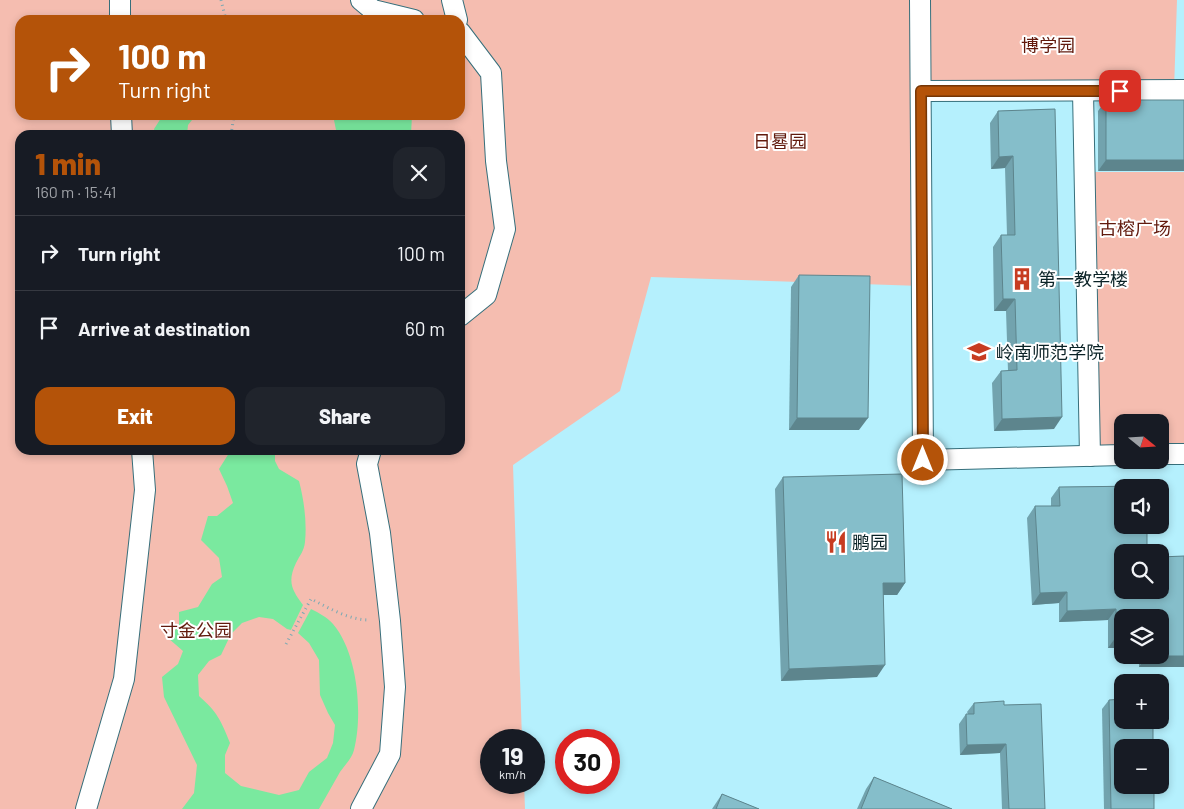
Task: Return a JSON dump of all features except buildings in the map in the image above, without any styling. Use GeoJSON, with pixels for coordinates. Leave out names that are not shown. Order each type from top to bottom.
{"type":"FeatureCollection","features":[{"type":"Feature","properties":{"kind":"street"},"geometry":{"type":"LineString","coordinates":[[120,0],[120,15]]}},
{"type":"Feature","properties":{"kind":"street"},"geometry":{"type":"LineString","coordinates":[[361,0],[373,10],[394,15]]}},
{"type":"Feature","properties":{"kind":"street"},"geometry":{"type":"LineString","coordinates":[[452,0],[456,15]]}},
{"type":"Feature","properties":{"kind":"street"},"geometry":{"type":"LineString","coordinates":[[920,0],[923,460],[1114,455]]}},
{"type":"Feature","properties":{"kind":"street"},"geometry":{"type":"LineString","coordinates":[[465,39],[491,73],[496,161],[505,229],[486,295],[465,312]]}},
{"type":"Feature","properties":{"kind":"street"},"geometry":{"type":"LineString","coordinates":[[921,91],[1184,90]]}},
{"type":"Feature","properties":{"kind":"street"},"geometry":{"type":"LineString","coordinates":[[1083,91],[1090,456]]}},
{"type":"Feature","properties":{"kind":"street"},"geometry":{"type":"LineString","coordinates":[[1169,454],[1184,454]]}},
{"type":"Feature","properties":{"kind":"street"},"geometry":{"type":"LineString","coordinates":[[86,809],[124,680],[145,490],[142,455]]}},
{"type":"Feature","properties":{"kind":"street"},"geometry":{"type":"LineString","coordinates":[[361,809],[390,754],[395,688],[380,533],[367,464],[370,455]]}},
{"type":"Feature","properties":{"kind":"path"},"geometry":{"type":"LineString","coordinates":[[221,0],[225,15]]}},
{"type":"Feature","properties":{"kind":"path"},"geometry":{"type":"LineString","coordinates":[[286,644],[311,599],[360,620],[390,621]]}},
{"type":"Feature","properties":{"kind":"green space","name":"寸金公园"},"geometry":{"type":"Polygon","coordinates":[[[0,0],[1177,0],[1174,90],[921,91],[922,286],[651,277],[620,391],[513,465],[522,729],[480,729],[480,794],[524,794],[525,809],[0,809],[0,0]]]}},
{"type":"Feature","properties":{"kind":"green space","name":"古榕广场"},"geometry":{"type":"Polygon","coordinates":[[[1084,172],[1184,172],[1184,454],[1169,454],[1169,414],[1114,414],[1114,455],[1090,456],[1084,172]]]}},
{"type":"Feature","properties":{"kind":"shaded area"},"geometry":{"type":"Polygon","coordinates":[[[160,120],[192,120],[188,125],[188,130],[154,129],[160,120]]]}},
{"type":"Feature","properties":{"kind":"shaded area"},"geometry":{"type":"Polygon","coordinates":[[[334,120],[412,120],[411,130],[336,130],[334,120]]]}},
{"type":"Feature","properties":{"kind":"shaded area"},"geometry":{"type":"Polygon","coordinates":[[[228,455],[275,455],[275,461],[279,469],[299,481],[305,511],[305,542],[293,570],[291,581],[296,595],[303,605],[291,630],[273,619],[259,617],[242,623],[231,634],[221,655],[209,661],[198,675],[199,696],[218,717],[230,743],[225,755],[225,773],[241,786],[279,795],[299,790],[309,772],[327,758],[333,743],[335,725],[320,695],[319,660],[309,643],[298,633],[311,609],[323,615],[331,622],[341,636],[353,667],[358,702],[357,736],[350,759],[340,772],[319,809],[182,809],[194,793],[197,765],[164,697],[162,677],[178,664],[183,651],[168,638],[179,626],[179,612],[198,607],[212,584],[222,577],[219,558],[201,540],[208,516],[217,516],[233,503],[219,469],[228,455]]]}},
{"type":"Feature","properties":{"kind":"place","name":"第一教学楼"},"geometry":{"type":"Point","coordinates":[1022,279]}},
{"type":"Feature","properties":{"kind":"place","name":"岭南师范学院"},"geometry":{"type":"Point","coordinates":[979,352]}},
{"type":"Feature","properties":{"kind":"place","name":"鹏园"},"geometry":{"type":"Point","coordinates":[836,542]}},
{"type":"Feature","properties":{"kind":"route"},"geometry":{"type":"LineString","coordinates":[[923,460],[921,91],[1120,91]]}},
{"type":"Feature","properties":{"kind":"park label","name":"博学园"},"geometry":{"type":"Point","coordinates":[1048,45]}},
{"type":"Feature","properties":{"kind":"park label","name":"日晷园"},"geometry":{"type":"Point","coordinates":[780,141]}}]}
